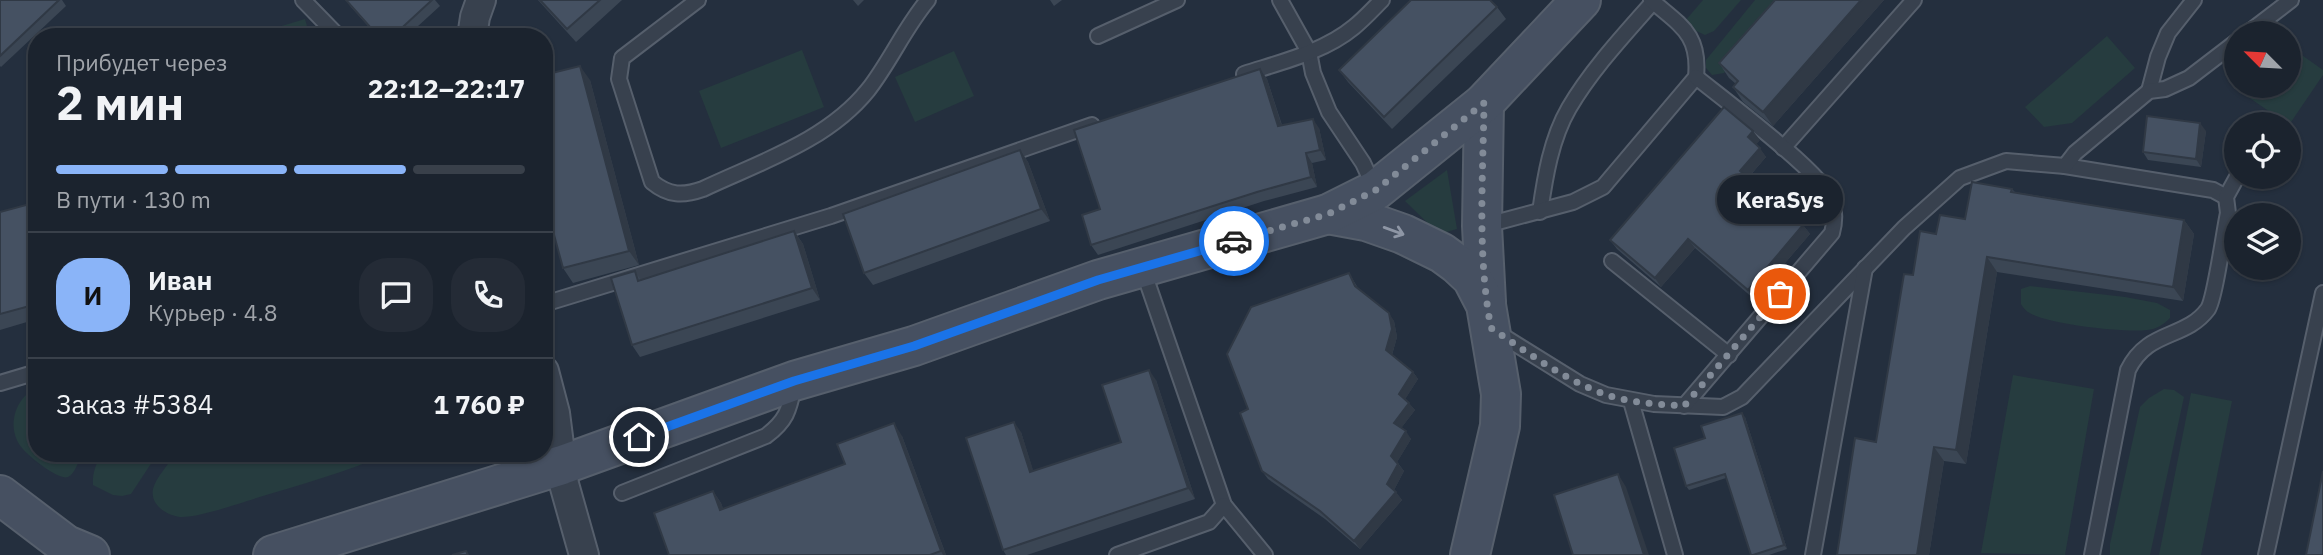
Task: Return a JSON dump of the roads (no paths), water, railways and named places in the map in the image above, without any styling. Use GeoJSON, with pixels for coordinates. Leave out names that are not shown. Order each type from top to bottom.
{"type":"FeatureCollection","features":[{"type":"Feature","properties":{"kind":"street"},"geometry":{"type":"LineString","coordinates":[[473,28],[481,0]]}},
{"type":"Feature","properties":{"kind":"street"},"geometry":{"type":"LineString","coordinates":[[273,555],[562,466],[794,381],[914,346],[1142,266],[1328,214],[1376,190],[1484,103],[1581,0]]}},
{"type":"Feature","properties":{"kind":"street"},"geometry":{"type":"LineString","coordinates":[[1470,555],[1500,426],[1501,394],[1489,316],[1482,226],[1484,103]]}},
{"type":"Feature","properties":{"kind":"street"},"geometry":{"type":"LineString","coordinates":[[1328,214],[1366,221],[1442,253],[1472,278],[1489,316]]}},
{"type":"Feature","properties":{"kind":"street"},"geometry":{"type":"LineString","coordinates":[[553,405],[570,510],[584,555]]}},
{"type":"Feature","properties":{"kind":"street"},"geometry":{"type":"LineString","coordinates":[[0,495],[66,545],[90,555]]}},
{"type":"Feature","properties":{"kind":"lane"},"geometry":{"type":"LineString","coordinates":[[303,0],[330,28]]}},
{"type":"Feature","properties":{"kind":"lane"},"geometry":{"type":"LineString","coordinates":[[698,0],[622,58],[620,67],[619,79],[652,182],[671,194],[687,195],[703,189],[806,141],[843,117],[869,89],[928,0]]}},
{"type":"Feature","properties":{"kind":"lane"},"geometry":{"type":"LineString","coordinates":[[1098,36],[1177,0]]}},
{"type":"Feature","properties":{"kind":"lane"},"geometry":{"type":"LineString","coordinates":[[1280,0],[1308,52],[1313,73],[1329,111],[1363,163],[1376,190]]}},
{"type":"Feature","properties":{"kind":"lane"},"geometry":{"type":"LineString","coordinates":[[1232,78],[1331,42],[1353,28],[1382,0]]}},
{"type":"Feature","properties":{"kind":"lane"},"geometry":{"type":"LineString","coordinates":[[1783,148],[1914,0]]}},
{"type":"Feature","properties":{"kind":"lane"},"geometry":{"type":"LineString","coordinates":[[2149,91],[2168,33],[2194,0]]}},
{"type":"Feature","properties":{"kind":"lane"},"geometry":{"type":"LineString","coordinates":[[2264,21],[2291,0]]}},
{"type":"Feature","properties":{"kind":"lane"},"geometry":{"type":"LineString","coordinates":[[1482,226],[1540,212],[1573,202],[1603,187],[1696,77],[1698,58],[1694,42],[1675,20],[1652,1],[1615,45],[1568,109],[1554,143],[1540,212]]}},
{"type":"Feature","properties":{"kind":"lane"},"geometry":{"type":"LineString","coordinates":[[2065,166],[2075,153],[2149,91],[2165,89],[2189,78],[2224,51]]}},
{"type":"Feature","properties":{"kind":"lane"},"geometry":{"type":"LineString","coordinates":[[1684,406],[1832,233],[1835,222],[1832,200],[1815,176],[1696,77]]}},
{"type":"Feature","properties":{"kind":"lane"},"geometry":{"type":"LineString","coordinates":[[553,301],[831,216],[1100,122]]}},
{"type":"Feature","properties":{"kind":"lane"},"geometry":{"type":"LineString","coordinates":[[1489,316],[1580,384],[1606,395],[1630,401],[1723,407],[1742,397],[1865,267],[1960,178],[2006,161],[2065,166],[2213,190],[2226,197]]}},
{"type":"Feature","properties":{"kind":"lane"},"geometry":{"type":"LineString","coordinates":[[2092,555],[2128,370],[2134,358],[2147,345],[2192,324],[2210,306],[2228,213],[2226,197],[2230,189]]}},
{"type":"Feature","properties":{"kind":"lane"},"geometry":{"type":"LineString","coordinates":[[1612,261],[1729,355]]}},
{"type":"Feature","properties":{"kind":"lane"},"geometry":{"type":"LineString","coordinates":[[1142,266],[1224,505],[1265,555]]}},
{"type":"Feature","properties":{"kind":"lane"},"geometry":{"type":"LineString","coordinates":[[1813,555],[1865,267]]}},
{"type":"Feature","properties":{"kind":"lane"},"geometry":{"type":"LineString","coordinates":[[2266,555],[2323,293]]}},
{"type":"Feature","properties":{"kind":"lane"},"geometry":{"type":"LineString","coordinates":[[0,383],[28,375]]}},
{"type":"Feature","properties":{"kind":"lane"},"geometry":{"type":"LineString","coordinates":[[622,493],[766,436],[779,426],[790,408],[794,381]]}},
{"type":"Feature","properties":{"kind":"lane"},"geometry":{"type":"LineString","coordinates":[[1630,401],[1675,555]]}},
{"type":"Feature","properties":{"kind":"lane"},"geometry":{"type":"LineString","coordinates":[[1117,555],[1209,522],[1224,505]]}},
{"type":"Feature","properties":{"kind":"place","name":"KeraSys"},"geometry":{"type":"Point","coordinates":[1780,294]}}]}
